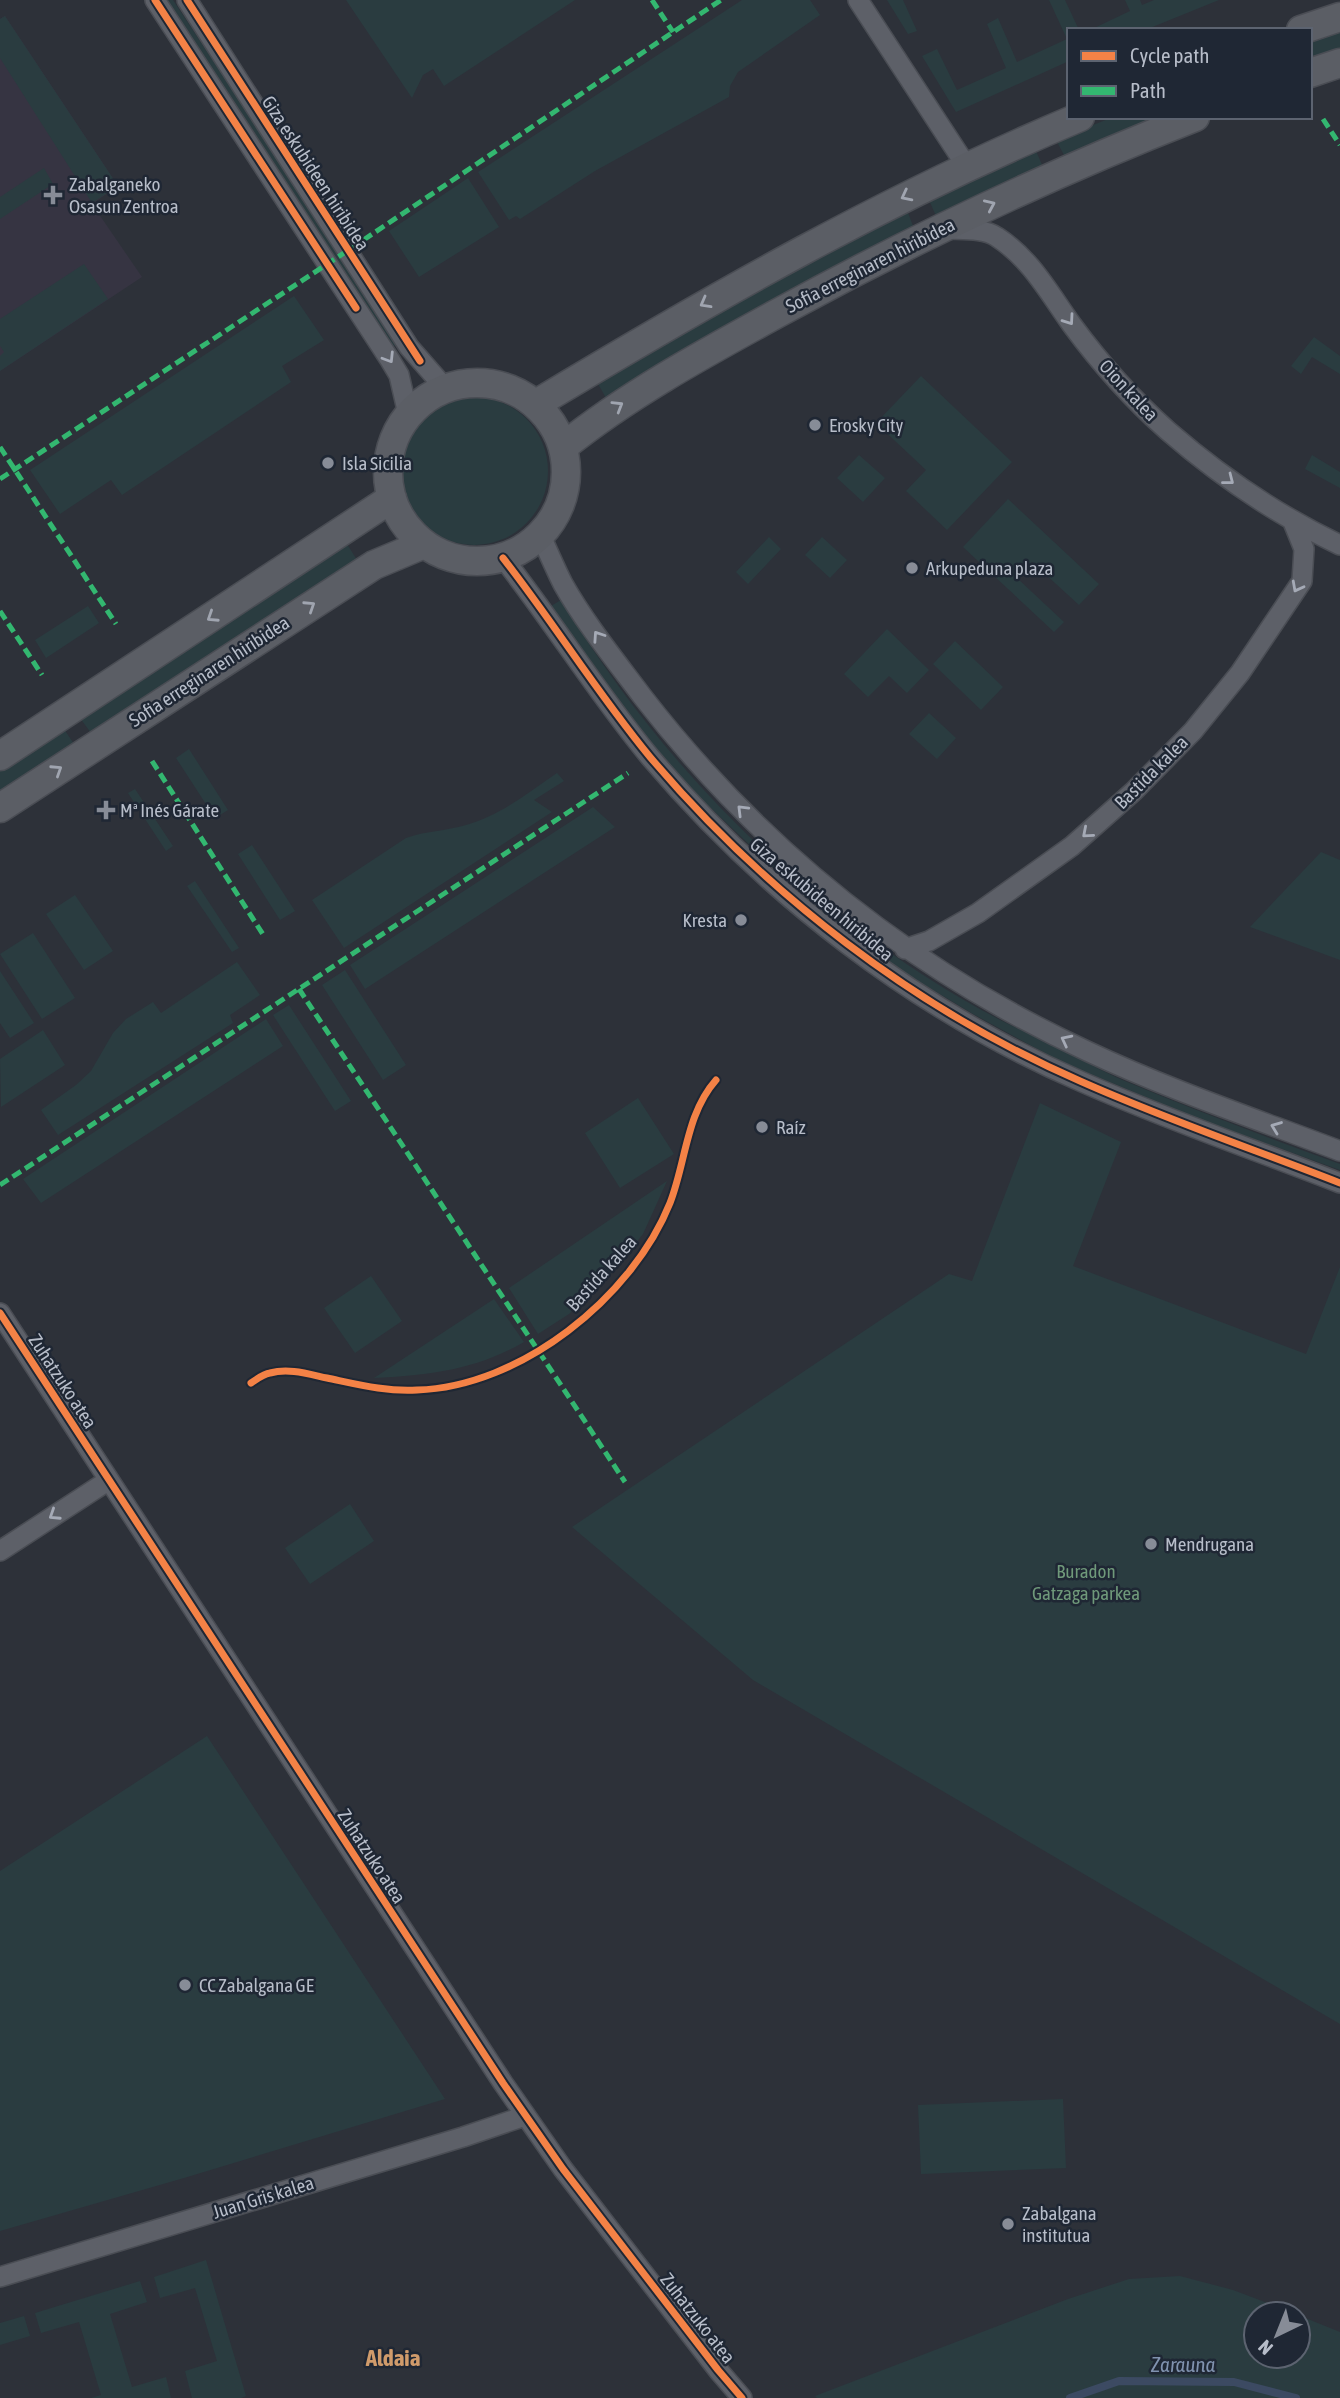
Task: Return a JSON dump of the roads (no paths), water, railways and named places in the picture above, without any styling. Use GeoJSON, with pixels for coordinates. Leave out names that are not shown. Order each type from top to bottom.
{"type":"FeatureCollection","features":[{"type":"Feature","properties":{"kind":"main road"},"geometry":{"type":"LineString","coordinates":[[1307,28],[1340,17]]}},
{"type":"Feature","properties":{"kind":"main road"},"geometry":{"type":"LineString","coordinates":[[1312,72],[1340,63]]}},
{"type":"Feature","properties":{"kind":"main road"},"geometry":{"type":"LineString","coordinates":[[536,404],[691,311],[911,193],[1075,119]]}},
{"type":"Feature","properties":{"kind":"main road","name":"Sofia erreginaren hiribidea"},"geometry":{"type":"LineString","coordinates":[[563,447],[602,416],[726,342],[938,229],[1058,174],[1190,119]]}},
{"type":"Feature","properties":{"kind":"main road"},"geometry":{"type":"LineString","coordinates":[[469,383],[494,384],[518,392],[536,404],[554,425],[563,447],[567,471],[564,495],[555,517],[541,536],[523,550],[503,558],[475,562],[448,557],[424,544],[404,524],[391,498],[387,477],[389,454],[396,433],[408,414],[425,399],[445,388],[469,383]]}},
{"type":"Feature","properties":{"kind":"main road"},"geometry":{"type":"LineString","coordinates":[[0,756],[391,498]]}},
{"type":"Feature","properties":{"kind":"main road","name":"Sofia erreginaren hiribidea"},"geometry":{"type":"LineString","coordinates":[[0,808],[374,565],[424,544]]}},
{"type":"Feature","properties":{"kind":"street","name":"Giza eskubideen hiribidea"},"geometry":{"type":"LineString","coordinates":[[155,0],[390,360],[399,375],[408,414]]}},
{"type":"Feature","properties":{"kind":"street","name":"Giza eskubideen hiribidea"},"geometry":{"type":"LineString","coordinates":[[187,0],[410,347],[445,388]]}},
{"type":"Feature","properties":{"kind":"street"},"geometry":{"type":"LineString","coordinates":[[858,0],[967,167]]}},
{"type":"Feature","properties":{"kind":"street","name":"Oion kalea"},"geometry":{"type":"LineString","coordinates":[[938,229],[969,230],[995,235],[1030,264],[1073,326],[1119,383],[1157,421],[1234,484],[1293,522],[1340,545]]}},
{"type":"Feature","properties":{"kind":"street","name":"Bastida kalea"},"geometry":{"type":"LineString","coordinates":[[905,948],[929,941],[978,913],[1072,846],[1134,792],[1193,731],[1240,673],[1302,580],[1304,549],[1293,522]]}},
{"type":"Feature","properties":{"kind":"street","name":"Giza eskubideen hiribidea"},"geometry":{"type":"LineString","coordinates":[[541,536],[570,595],[607,650],[677,740],[724,792],[808,872],[905,948],[979,994],[1089,1052],[1340,1151]]}},
{"type":"Feature","properties":{"kind":"street","name":"Giza eskubideen hiribidea"},"geometry":{"type":"LineString","coordinates":[[503,558],[537,601],[598,692],[660,768],[725,837],[830,931],[876,967],[954,1017],[1077,1080],[1340,1183]]}},
{"type":"Feature","properties":{"kind":"street","name":"Zuhatzuko atea"},"geometry":{"type":"LineString","coordinates":[[0,1313],[525,2116],[626,2251],[742,2398]]}},
{"type":"Feature","properties":{"kind":"street"},"geometry":{"type":"LineString","coordinates":[[0,1551],[109,1480]]}},
{"type":"Feature","properties":{"kind":"street","name":"Juan Gris kalea"},"geometry":{"type":"LineString","coordinates":[[0,2277],[525,2116]]}},
{"type":"Feature","properties":{"kind":"waterway","name":"Zarauna"},"geometry":{"type":"LineString","coordinates":[[1070,2398],[1119,2381],[1234,2382],[1296,2398]]}},
{"type":"Feature","properties":{"kind":"place","name":"Zabalganeko Osasun Zentroa"},"geometry":{"type":"Point","coordinates":[53,195]}},
{"type":"Feature","properties":{"kind":"place","name":"Erosky City"},"geometry":{"type":"Point","coordinates":[815,425]}},
{"type":"Feature","properties":{"kind":"place","name":"Isla Sicilia"},"geometry":{"type":"Point","coordinates":[328,463]}},
{"type":"Feature","properties":{"kind":"place","name":"Arkupeduna plaza"},"geometry":{"type":"Point","coordinates":[912,568]}},
{"type":"Feature","properties":{"kind":"place","name":"Mª Inés Gárate"},"geometry":{"type":"Point","coordinates":[106,810]}},
{"type":"Feature","properties":{"kind":"place","name":"Kresta"},"geometry":{"type":"Point","coordinates":[741,920]}},
{"type":"Feature","properties":{"kind":"place","name":"Raíz"},"geometry":{"type":"Point","coordinates":[762,1127]}},
{"type":"Feature","properties":{"kind":"place","name":"Mendrugana"},"geometry":{"type":"Point","coordinates":[1151,1544]}},
{"type":"Feature","properties":{"kind":"place","name":"CC Zabalgana GE"},"geometry":{"type":"Point","coordinates":[185,1985]}},
{"type":"Feature","properties":{"kind":"place","name":"Zabalgana institutua"},"geometry":{"type":"Point","coordinates":[1008,2224]}},
{"type":"Feature","properties":{"kind":"district","name":"Aldaia"},"geometry":{"type":"Point","coordinates":[393,2358]}},
{"type":"Feature","properties":{"kind":"park label","name":"Buradon Gatzaga parkea"},"geometry":{"type":"Point","coordinates":[1086,1582]}}]}
